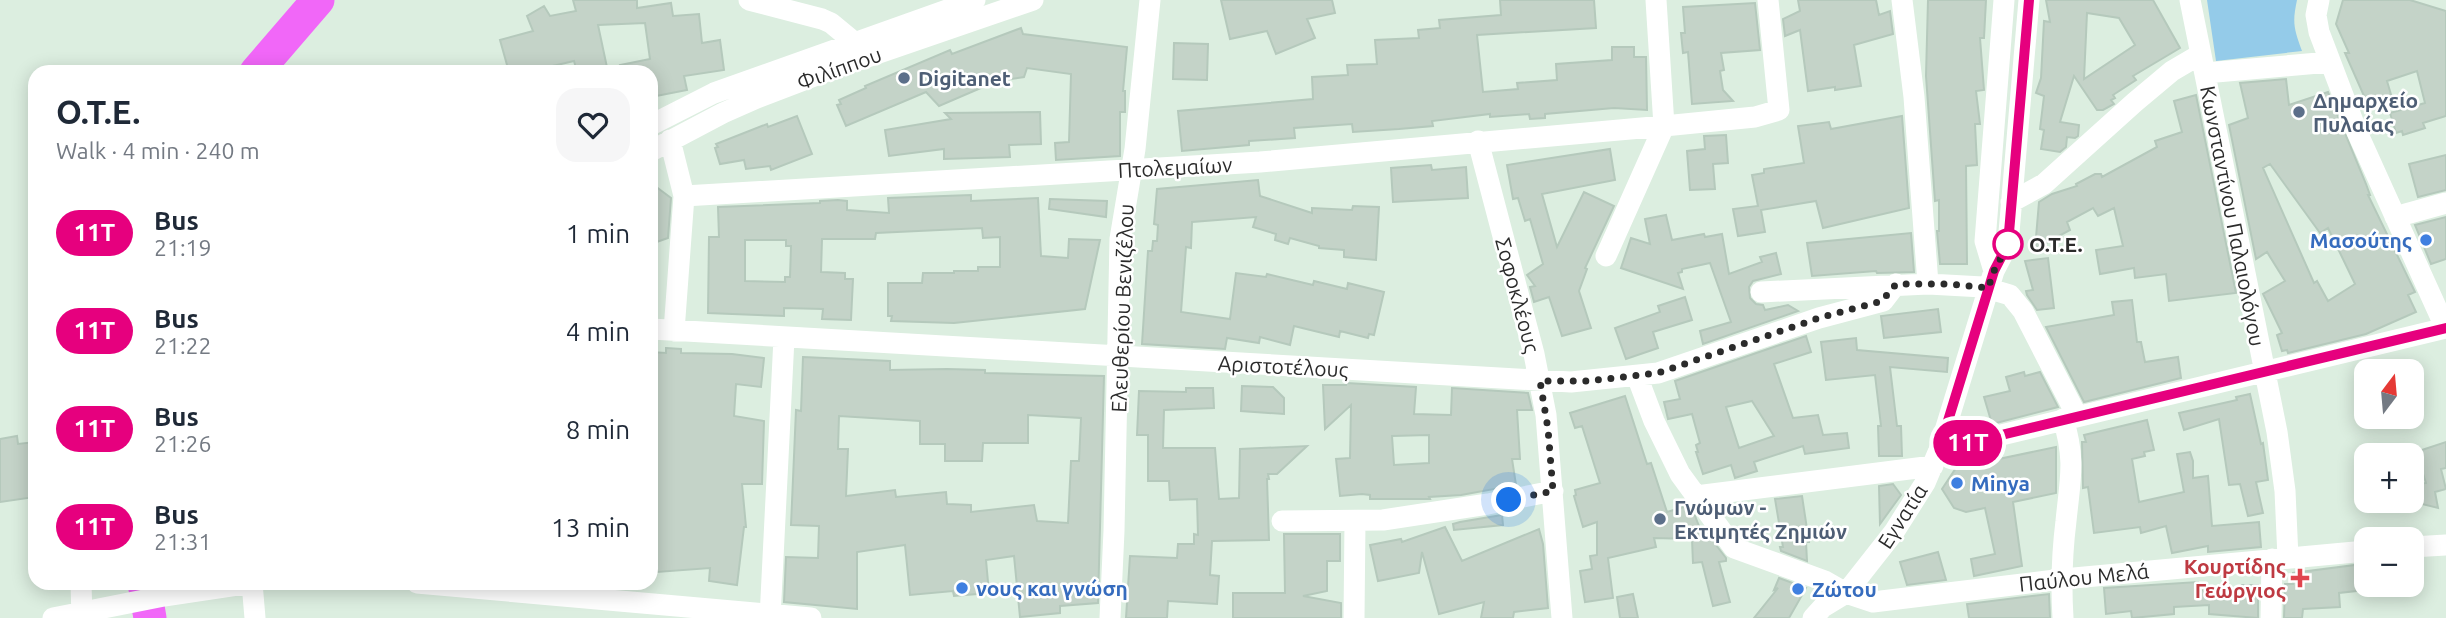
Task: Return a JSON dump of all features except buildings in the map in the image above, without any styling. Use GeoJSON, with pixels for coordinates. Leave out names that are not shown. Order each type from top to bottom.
{"type":"FeatureCollection","features":[{"type":"Feature","properties":{"kind":"street"},"geometry":{"type":"LineString","coordinates":[[749,0],[822,19],[855,42]]}},
{"type":"Feature","properties":{"kind":"street","name":"Φιλίππου"},"geometry":{"type":"LineString","coordinates":[[658,121],[714,93],[975,0]]}},
{"type":"Feature","properties":{"kind":"street","name":"Φιλίππου"},"geometry":{"type":"LineString","coordinates":[[658,147],[723,113],[780,89],[1033,0]]}},
{"type":"Feature","properties":{"kind":"street","name":"Ελευθερίου Βενιζέλου"},"geometry":{"type":"LineString","coordinates":[[1110,618],[1120,239],[1135,149],[1150,0]]}},
{"type":"Feature","properties":{"kind":"street"},"geometry":{"type":"LineString","coordinates":[[1606,256],[1664,126],[1656,0]]}},
{"type":"Feature","properties":{"kind":"street","name":"Πτολεμαίων"},"geometry":{"type":"LineString","coordinates":[[684,196],[1260,162],[1755,117],[1779,110],[1768,0]]}},
{"type":"Feature","properties":{"kind":"street"},"geometry":{"type":"LineString","coordinates":[[1902,0],[1914,97],[1928,284]]}},
{"type":"Feature","properties":{"kind":"street"},"geometry":{"type":"LineString","coordinates":[[2004,0],[1985,241],[1991,279],[2015,300],[2070,418],[2072,461],[2063,579],[2063,618]]}},
{"type":"Feature","properties":{"kind":"street","name":"Εγνατία"},"geometry":{"type":"LineString","coordinates":[[1813,618],[1823,607],[1846,593],[1905,517],[1936,458],[1991,279],[2008,244],[2029,0]]}},
{"type":"Feature","properties":{"kind":"street","name":"Κωνσταντίνου Παλαιολόγου"},"geometry":{"type":"LineString","coordinates":[[2190,0],[2282,463],[2280,559],[2271,618]]}},
{"type":"Feature","properties":{"kind":"street"},"geometry":{"type":"LineString","coordinates":[[1696,496],[1936,458],[2070,418],[2265,373],[2446,326],[2357,132],[2318,26],[2316,11],[2319,0]]}},
{"type":"Feature","properties":{"kind":"street"},"geometry":{"type":"LineString","coordinates":[[2011,202],[2044,184],[2172,71],[2203,64],[2330,61]]}},
{"type":"Feature","properties":{"kind":"street"},"geometry":{"type":"LineString","coordinates":[[670,140],[684,196],[674,331]]}},
{"type":"Feature","properties":{"kind":"street","name":"Σοφοκλέους"},"geometry":{"type":"LineString","coordinates":[[1478,141],[1540,381],[1548,429],[1563,618]]}},
{"type":"Feature","properties":{"kind":"street"},"geometry":{"type":"LineString","coordinates":[[2395,217],[2446,203]]}},
{"type":"Feature","properties":{"kind":"street"},"geometry":{"type":"LineString","coordinates":[[1761,292],[1991,279]]}},
{"type":"Feature","properties":{"kind":"street","name":"Αριστοτέλους"},"geometry":{"type":"LineString","coordinates":[[658,330],[1571,382],[1658,373],[1819,318],[1882,301],[1896,284]]}},
{"type":"Feature","properties":{"kind":"street"},"geometry":{"type":"LineString","coordinates":[[770,616],[784,338]]}},
{"type":"Feature","properties":{"kind":"street","name":"Παύλου Μελά"},"geometry":{"type":"LineString","coordinates":[[1637,376],[1671,456],[1734,548],[1825,581],[1846,593],[1873,602],[2063,579],[2354,552]]}},
{"type":"Feature","properties":{"kind":"street"},"geometry":{"type":"LineString","coordinates":[[1282,521],[1355,521],[1429,513],[1553,491]]}},
{"type":"Feature","properties":{"kind":"street"},"geometry":{"type":"LineString","coordinates":[[1354,618],[1355,521]]}},
{"type":"Feature","properties":{"kind":"street"},"geometry":{"type":"LineString","coordinates":[[2424,546],[2446,545]]}},
{"type":"Feature","properties":{"kind":"street"},"geometry":{"type":"LineString","coordinates":[[81,590],[81,615]]}},
{"type":"Feature","properties":{"kind":"street"},"geometry":{"type":"LineString","coordinates":[[53,618],[81,615],[129,602],[201,590]]}},
{"type":"Feature","properties":{"kind":"street"},"geometry":{"type":"LineString","coordinates":[[253,590],[255,618]]}},
{"type":"Feature","properties":{"kind":"street"},"geometry":{"type":"LineString","coordinates":[[568,590],[770,616],[811,618]]}},
{"type":"Feature","properties":{"kind":"street","name":"Εγνατία"},"geometry":{"type":"LineString","coordinates":[[1840,618],[1846,593]]}},
{"type":"Feature","properties":{"kind":"shaded area"},"geometry":{"type":"Polygon","coordinates":[[[2207,0],[2297,0],[2295,26],[2302,51],[2216,61],[2207,0]]]}},
{"type":"Feature","properties":{"kind":"waterway"},"geometry":{"type":"LineString","coordinates":[[262,65],[318,0]]}},
{"type":"Feature","properties":{"kind":"waterway"},"geometry":{"type":"LineString","coordinates":[[145,590],[150,618]]}},
{"type":"Feature","properties":{"kind":"bus line","name":"11Τ"},"geometry":{"type":"LineString","coordinates":[[2029,0],[2008,244],[1994,271],[1939,450],[2446,328]]}},
{"type":"Feature","properties":{"kind":"place","name":"Digitanet"},"geometry":{"type":"Point","coordinates":[904,78]}},
{"type":"Feature","properties":{"kind":"place","name":"Δημαρχείο Πυλαίας"},"geometry":{"type":"Point","coordinates":[2299,112]}},
{"type":"Feature","properties":{"kind":"place","name":"Μασούτης"},"geometry":{"type":"Point","coordinates":[2426,240]}},
{"type":"Feature","properties":{"kind":"place","name":"Ο.Τ.Ε."},"geometry":{"type":"Point","coordinates":[2008,244]}},
{"type":"Feature","properties":{"kind":"place","name":"Minya"},"geometry":{"type":"Point","coordinates":[1957,483]}},
{"type":"Feature","properties":{"kind":"place","name":"Γνώμων - Εκτιμητές Ζημιών"},"geometry":{"type":"Point","coordinates":[1660,519]}},
{"type":"Feature","properties":{"kind":"place","name":"Κουρτίδης Γεώργιος"},"geometry":{"type":"Point","coordinates":[2300,578]}},
{"type":"Feature","properties":{"kind":"place","name":"νους και γνώση"},"geometry":{"type":"Point","coordinates":[962,588]}},
{"type":"Feature","properties":{"kind":"place","name":"Ζώτου"},"geometry":{"type":"Point","coordinates":[1798,589]}},
{"type":"Feature","properties":{"kind":"route"},"geometry":{"type":"LineString","coordinates":[[1509,500],[1553,491],[1548,429],[1540,381],[1588,381],[1658,373],[1819,318],[1882,301],[1896,284],[1948,284],[1988,288],[2008,244]]}}]}
